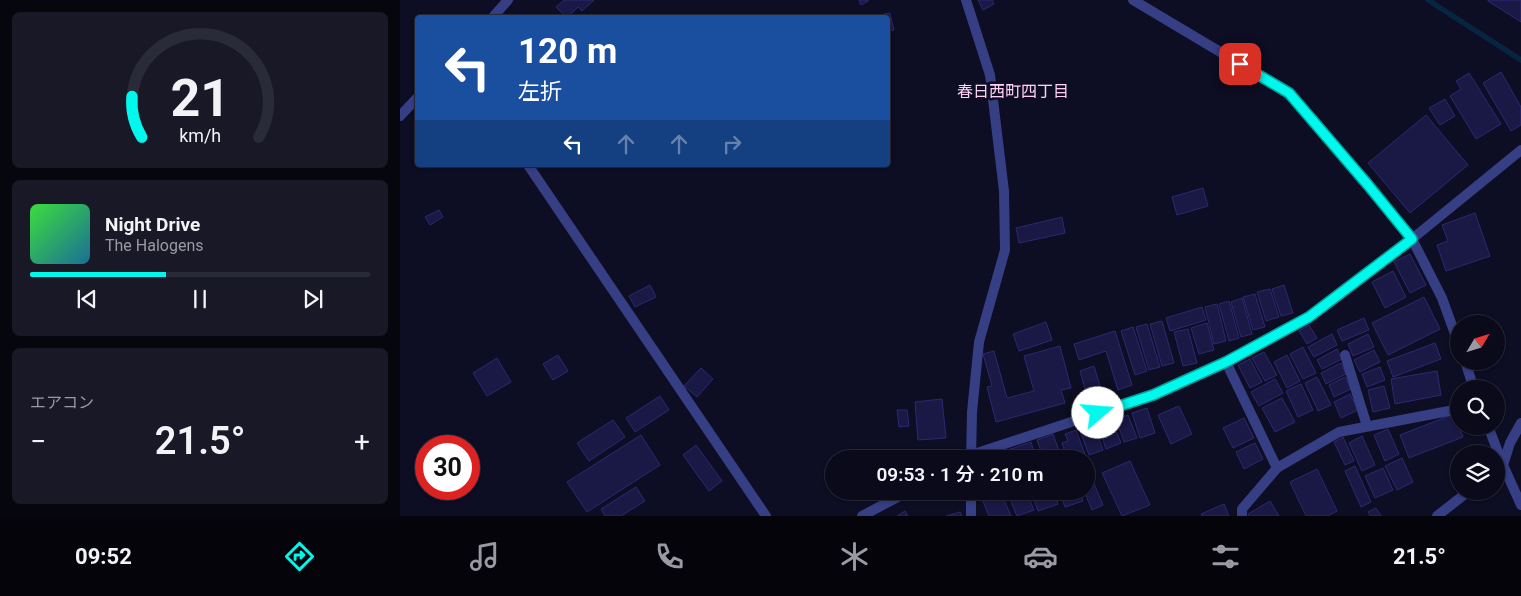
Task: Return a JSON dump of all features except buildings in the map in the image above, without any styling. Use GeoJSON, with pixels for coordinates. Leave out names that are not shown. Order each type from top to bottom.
{"type":"FeatureCollection","features":[{"type":"Feature","properties":{"kind":"street"},"geometry":{"type":"LineString","coordinates":[[495,15],[508,0]]}},
{"type":"Feature","properties":{"kind":"street"},"geometry":{"type":"LineString","coordinates":[[966,0],[990,75],[1004,191],[1005,250],[978,342],[970,450]]}},
{"type":"Feature","properties":{"kind":"street"},"geometry":{"type":"LineString","coordinates":[[1133,0],[1289,93],[1412,239],[1442,298],[1450,320]]}},
{"type":"Feature","properties":{"kind":"street"},"geometry":{"type":"LineString","coordinates":[[400,116],[415,100]]}},
{"type":"Feature","properties":{"kind":"street"},"geometry":{"type":"LineString","coordinates":[[992,450],[1153,395],[1226,362],[1309,317],[1412,239],[1521,150]]}},
{"type":"Feature","properties":{"kind":"street"},"geometry":{"type":"LineString","coordinates":[[529,167],[766,516]]}},
{"type":"Feature","properties":{"kind":"street"},"geometry":{"type":"LineString","coordinates":[[1345,355],[1367,426]]}},
{"type":"Feature","properties":{"kind":"street"},"geometry":{"type":"LineString","coordinates":[[1226,362],[1277,468]]}},
{"type":"Feature","properties":{"kind":"street"},"geometry":{"type":"LineString","coordinates":[[1242,516],[1242,509],[1277,468],[1339,432],[1450,411]]}},
{"type":"Feature","properties":{"kind":"street"},"geometry":{"type":"LineString","coordinates":[[1505,456],[1521,423]]}},
{"type":"Feature","properties":{"kind":"street"},"geometry":{"type":"LineString","coordinates":[[1505,477],[1521,505]]}},
{"type":"Feature","properties":{"kind":"street"},"geometry":{"type":"LineString","coordinates":[[862,516],[892,500]]}},
{"type":"Feature","properties":{"kind":"street"},"geometry":{"type":"LineString","coordinates":[[971,500],[972,516]]}},
{"type":"Feature","properties":{"kind":"street"},"geometry":{"type":"LineString","coordinates":[[1437,516],[1457,500]]}},
{"type":"Feature","properties":{"kind":"waterway"},"geometry":{"type":"LineString","coordinates":[[1428,0],[1521,60]]}},
{"type":"Feature","properties":{"kind":"district","name":"春日西町四丁目"},"geometry":{"type":"Point","coordinates":[1013,91]}},
{"type":"Feature","properties":{"kind":"route"},"geometry":{"type":"LineString","coordinates":[[1098,413],[1153,395],[1226,362],[1309,317],[1412,239],[1289,93],[1240,64]]}}]}
